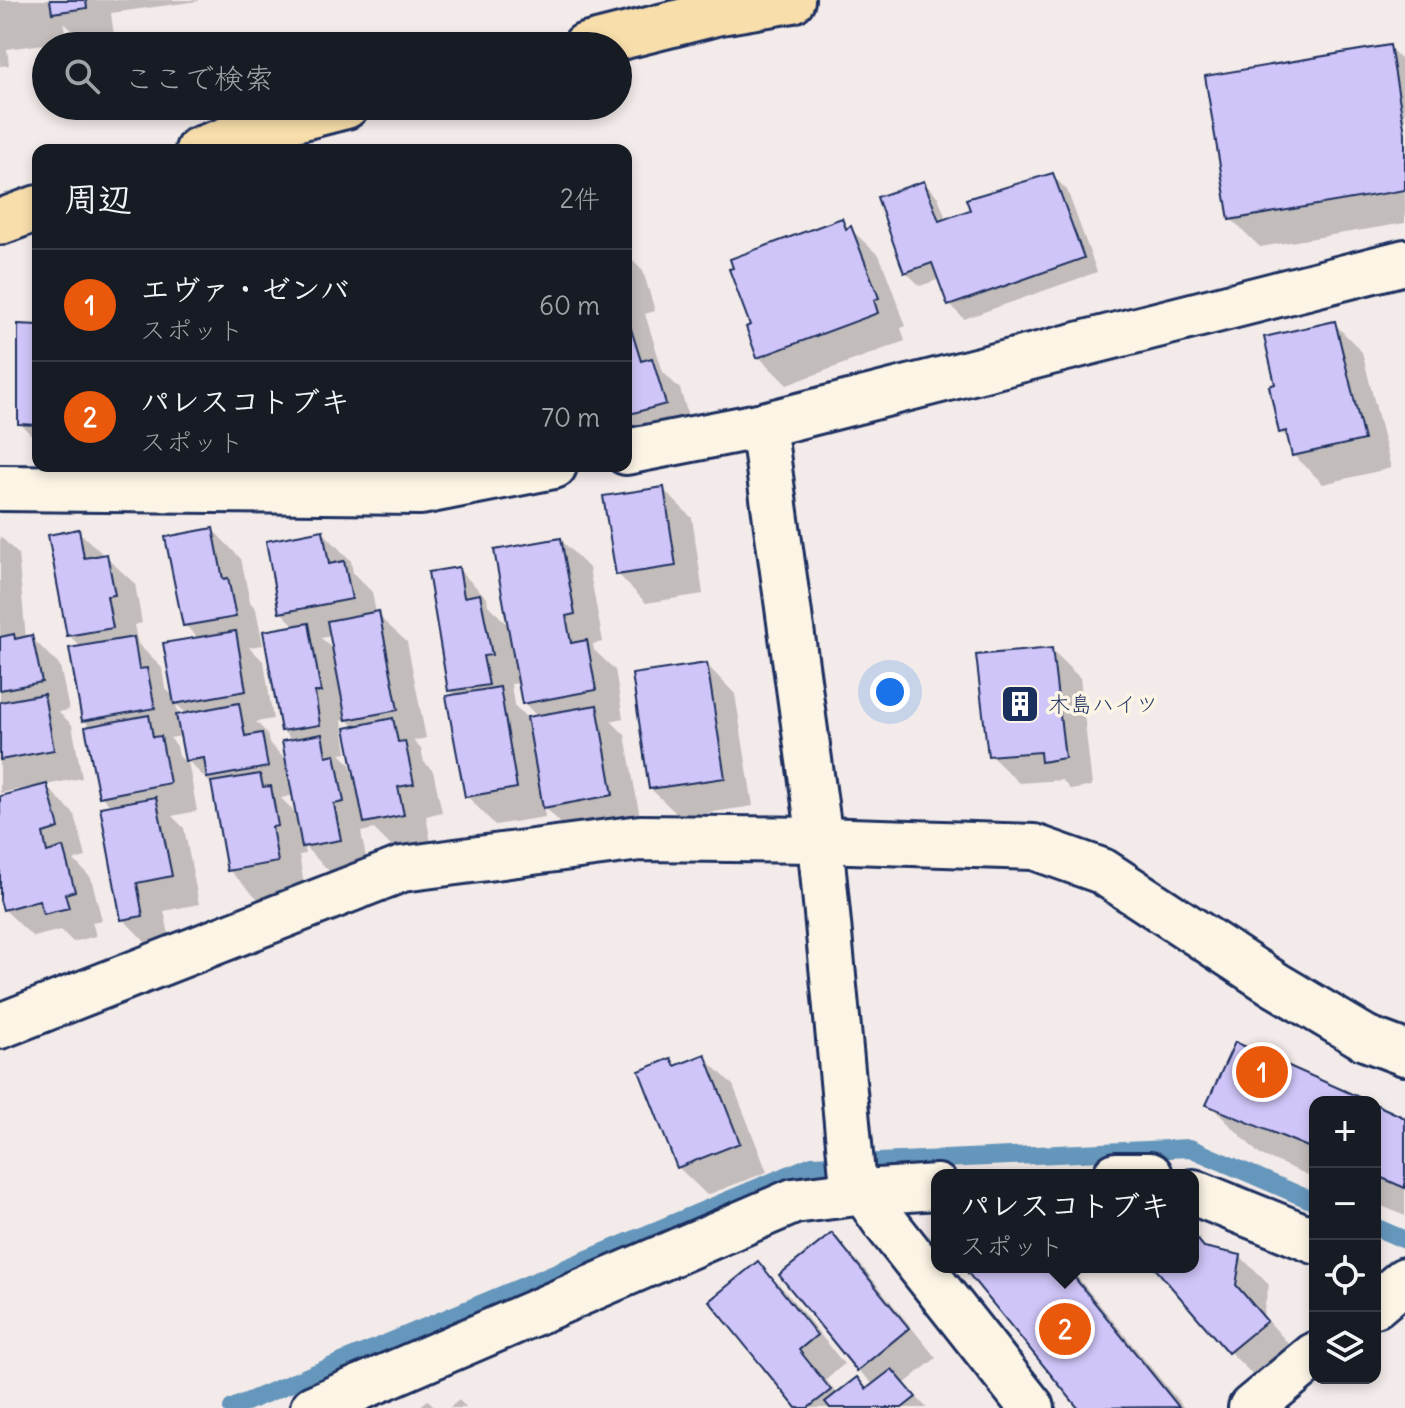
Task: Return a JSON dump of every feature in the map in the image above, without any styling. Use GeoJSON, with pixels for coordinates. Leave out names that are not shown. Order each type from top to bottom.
{"type":"FeatureCollection","features":[{"type":"Feature","properties":{"kind":"main road"},"geometry":{"type":"LineString","coordinates":[[632,34],[720,12],[792,0]]}},
{"type":"Feature","properties":{"kind":"main road"},"geometry":{"type":"LineString","coordinates":[[215,144],[291,120]]}},
{"type":"Feature","properties":{"kind":"main road"},"geometry":{"type":"LineString","coordinates":[[0,222],[32,210]]}},
{"type":"Feature","properties":{"kind":"street"},"geometry":{"type":"LineString","coordinates":[[632,451],[763,425],[1405,262]]}},
{"type":"Feature","properties":{"kind":"street"},"geometry":{"type":"LineString","coordinates":[[763,425],[820,840],[854,1167],[931,1271]]}},
{"type":"Feature","properties":{"kind":"street"},"geometry":{"type":"LineString","coordinates":[[0,488],[421,492],[523,472]]}},
{"type":"Feature","properties":{"kind":"street"},"geometry":{"type":"LineString","coordinates":[[0,1026],[402,869],[640,838],[820,840],[1034,847],[1102,871],[1276,985],[1365,1038],[1405,1053]]}},
{"type":"Feature","properties":{"kind":"street"},"geometry":{"type":"LineString","coordinates":[[313,1408],[794,1201],[854,1167],[931,1186]]}},
{"type":"Feature","properties":{"kind":"street"},"geometry":{"type":"LineString","coordinates":[[1199,1194],[1313,1240]]}},
{"type":"Feature","properties":{"kind":"street"},"geometry":{"type":"LineString","coordinates":[[1381,1268],[1405,1279],[1381,1300]]}},
{"type":"Feature","properties":{"kind":"street"},"geometry":{"type":"LineString","coordinates":[[932,1273],[1032,1408]]}},
{"type":"Feature","properties":{"kind":"street"},"geometry":{"type":"LineString","coordinates":[[1251,1408],[1309,1360]]}},
{"type":"Feature","properties":{"kind":"building"},"geometry":{"type":"Polygon","coordinates":[[[50,0],[86,0],[87,8],[52,13],[50,0]]]}},
{"type":"Feature","properties":{"kind":"building"},"geometry":{"type":"Polygon","coordinates":[[[1390,45],[1405,133],[1405,190],[1229,220],[1205,76],[1390,45]]]}},
{"type":"Feature","properties":{"kind":"building"},"geometry":{"type":"Polygon","coordinates":[[[1053,173],[1084,258],[948,306],[932,263],[904,273],[877,197],[924,181],[939,221],[970,210],[966,199],[1053,173]]]}},
{"type":"Feature","properties":{"kind":"building"},"geometry":{"type":"Polygon","coordinates":[[[842,218],[846,229],[851,226],[879,298],[874,300],[878,313],[757,358],[746,327],[750,325],[729,269],[733,268],[730,259],[842,218]]]}},
{"type":"Feature","properties":{"kind":"building"},"geometry":{"type":"Polygon","coordinates":[[[1335,321],[1364,440],[1292,456],[1286,431],[1279,433],[1269,386],[1275,384],[1264,337],[1335,321]]]}},
{"type":"Feature","properties":{"kind":"building"},"geometry":{"type":"Polygon","coordinates":[[[18,324],[32,325],[32,425],[18,424],[18,324]]]}},
{"type":"Feature","properties":{"kind":"building"},"geometry":{"type":"Polygon","coordinates":[[[632,332],[641,361],[652,358],[666,404],[632,413],[632,332]]]}},
{"type":"Feature","properties":{"kind":"building"},"geometry":{"type":"Polygon","coordinates":[[[664,487],[676,566],[616,575],[603,496],[664,487]]]}},
{"type":"Feature","properties":{"kind":"building"},"geometry":{"type":"Polygon","coordinates":[[[213,528],[223,579],[228,578],[236,617],[183,626],[165,537],[213,528]]]}},
{"type":"Feature","properties":{"kind":"building"},"geometry":{"type":"Polygon","coordinates":[[[79,529],[84,558],[107,554],[115,595],[107,596],[113,628],[67,636],[48,535],[79,529]]]}},
{"type":"Feature","properties":{"kind":"building"},"geometry":{"type":"Polygon","coordinates":[[[323,530],[329,564],[344,561],[352,599],[279,613],[266,541],[323,530]]]}},
{"type":"Feature","properties":{"kind":"building"},"geometry":{"type":"Polygon","coordinates":[[[561,538],[575,614],[566,616],[571,643],[587,640],[596,690],[522,704],[494,550],[561,538]]]}},
{"type":"Feature","properties":{"kind":"building"},"geometry":{"type":"Polygon","coordinates":[[[459,567],[464,597],[480,594],[492,655],[483,656],[489,685],[448,691],[428,572],[459,567]]]}},
{"type":"Feature","properties":{"kind":"building"},"geometry":{"type":"Polygon","coordinates":[[[379,611],[398,710],[346,720],[327,621],[379,611]]]}},
{"type":"Feature","properties":{"kind":"building"},"geometry":{"type":"Polygon","coordinates":[[[309,623],[321,692],[315,692],[320,725],[281,731],[263,631],[309,623]]]}},
{"type":"Feature","properties":{"kind":"building"},"geometry":{"type":"Polygon","coordinates":[[[236,631],[246,691],[174,704],[163,643],[236,631]]]}},
{"type":"Feature","properties":{"kind":"building"},"geometry":{"type":"Polygon","coordinates":[[[14,634],[15,639],[32,635],[42,682],[0,690],[0,637],[14,634]]]}},
{"type":"Feature","properties":{"kind":"building"},"geometry":{"type":"Polygon","coordinates":[[[134,637],[139,669],[147,668],[155,708],[82,721],[69,648],[134,637]]]}},
{"type":"Feature","properties":{"kind":"building","name":"木島ハイツ"},"geometry":{"type":"Polygon","coordinates":[[[1052,648],[1065,758],[1041,762],[1040,752],[988,756],[976,655],[1052,648]]]}},
{"type":"Feature","properties":{"kind":"building"},"geometry":{"type":"Polygon","coordinates":[[[707,663],[725,778],[649,789],[632,674],[707,663]]]}},
{"type":"Feature","properties":{"kind":"building"},"geometry":{"type":"Polygon","coordinates":[[[500,687],[517,788],[465,797],[446,696],[500,687]]]}},
{"type":"Feature","properties":{"kind":"building"},"geometry":{"type":"Polygon","coordinates":[[[44,694],[54,750],[0,760],[0,702],[44,694]]]}},
{"type":"Feature","properties":{"kind":"building"},"geometry":{"type":"Polygon","coordinates":[[[239,703],[245,736],[262,733],[268,767],[207,778],[204,758],[185,761],[176,715],[239,703]]]}},
{"type":"Feature","properties":{"kind":"building"},"geometry":{"type":"Polygon","coordinates":[[[597,705],[613,795],[543,808],[527,717],[597,705]]]}},
{"type":"Feature","properties":{"kind":"building"},"geometry":{"type":"Polygon","coordinates":[[[149,715],[153,737],[161,736],[170,783],[99,797],[85,727],[149,715]]]}},
{"type":"Feature","properties":{"kind":"building"},"geometry":{"type":"Polygon","coordinates":[[[393,718],[398,742],[405,741],[414,784],[398,787],[404,815],[364,823],[345,728],[393,718]]]}},
{"type":"Feature","properties":{"kind":"building"},"geometry":{"type":"Polygon","coordinates":[[[322,734],[326,756],[335,754],[344,802],[334,804],[341,840],[302,847],[282,741],[322,734]]]}},
{"type":"Feature","properties":{"kind":"building"},"geometry":{"type":"Polygon","coordinates":[[[260,774],[263,787],[271,786],[278,826],[272,827],[278,862],[227,871],[211,782],[260,774]]]}},
{"type":"Feature","properties":{"kind":"building"},"geometry":{"type":"Polygon","coordinates":[[[47,784],[59,828],[43,833],[47,852],[63,847],[75,891],[65,894],[69,908],[43,914],[39,900],[3,910],[0,900],[0,796],[47,784]]]}},
{"type":"Feature","properties":{"kind":"building"},"geometry":{"type":"Polygon","coordinates":[[[156,797],[172,876],[137,883],[143,916],[121,920],[100,807],[156,797]]]}},
{"type":"Feature","properties":{"kind":"building"},"geometry":{"type":"Polygon","coordinates":[[[1235,1042],[1356,1096],[1309,1096],[1309,1148],[1206,1105],[1235,1042]]]}},
{"type":"Feature","properties":{"kind":"building"},"geometry":{"type":"Polygon","coordinates":[[[705,1054],[740,1143],[677,1168],[639,1071],[671,1058],[675,1066],[705,1054]]]}},
{"type":"Feature","properties":{"kind":"building"},"geometry":{"type":"Polygon","coordinates":[[[1381,1107],[1405,1118],[1405,1188],[1381,1178],[1381,1107]]]}},
{"type":"Feature","properties":{"kind":"building"},"geometry":{"type":"Polygon","coordinates":[[[832,1233],[909,1328],[857,1371],[779,1275],[832,1233]]]}},
{"type":"Feature","properties":{"kind":"building"},"geometry":{"type":"Polygon","coordinates":[[[1199,1241],[1204,1247],[1241,1255],[1236,1285],[1267,1321],[1228,1353],[1159,1273],[1199,1273],[1199,1241]]]}},
{"type":"Feature","properties":{"kind":"building"},"geometry":{"type":"Polygon","coordinates":[[[758,1261],[817,1335],[799,1350],[831,1390],[808,1408],[796,1408],[709,1301],[758,1261]]]}},
{"type":"Feature","properties":{"kind":"building"},"geometry":{"type":"Polygon","coordinates":[[[968,1273],[1071,1273],[1179,1407],[1078,1408],[968,1273]]]}},
{"type":"Feature","properties":{"kind":"building"},"geometry":{"type":"Polygon","coordinates":[[[892,1369],[916,1397],[902,1408],[830,1408],[825,1402],[857,1377],[866,1389],[892,1369]]]}},
{"type":"Feature","properties":{"kind":"waterway"},"geometry":{"type":"LineString","coordinates":[[232,1408],[812,1165],[1190,1148],[1309,1199]]}},
{"type":"Feature","properties":{"kind":"waterway"},"geometry":{"type":"LineString","coordinates":[[1381,1230],[1405,1240]]}},
{"type":"Feature","properties":{"kind":"place","name":"木島ハイツ"},"geometry":{"type":"Point","coordinates":[1020,704]}},
{"type":"Feature","properties":{"kind":"place","name":"エヴァ・ゼンバ"},"geometry":{"type":"Point","coordinates":[1262,1072]}},
{"type":"Feature","properties":{"kind":"place","name":"パレスコトブキ"},"geometry":{"type":"Point","coordinates":[1065,1329]}}]}
